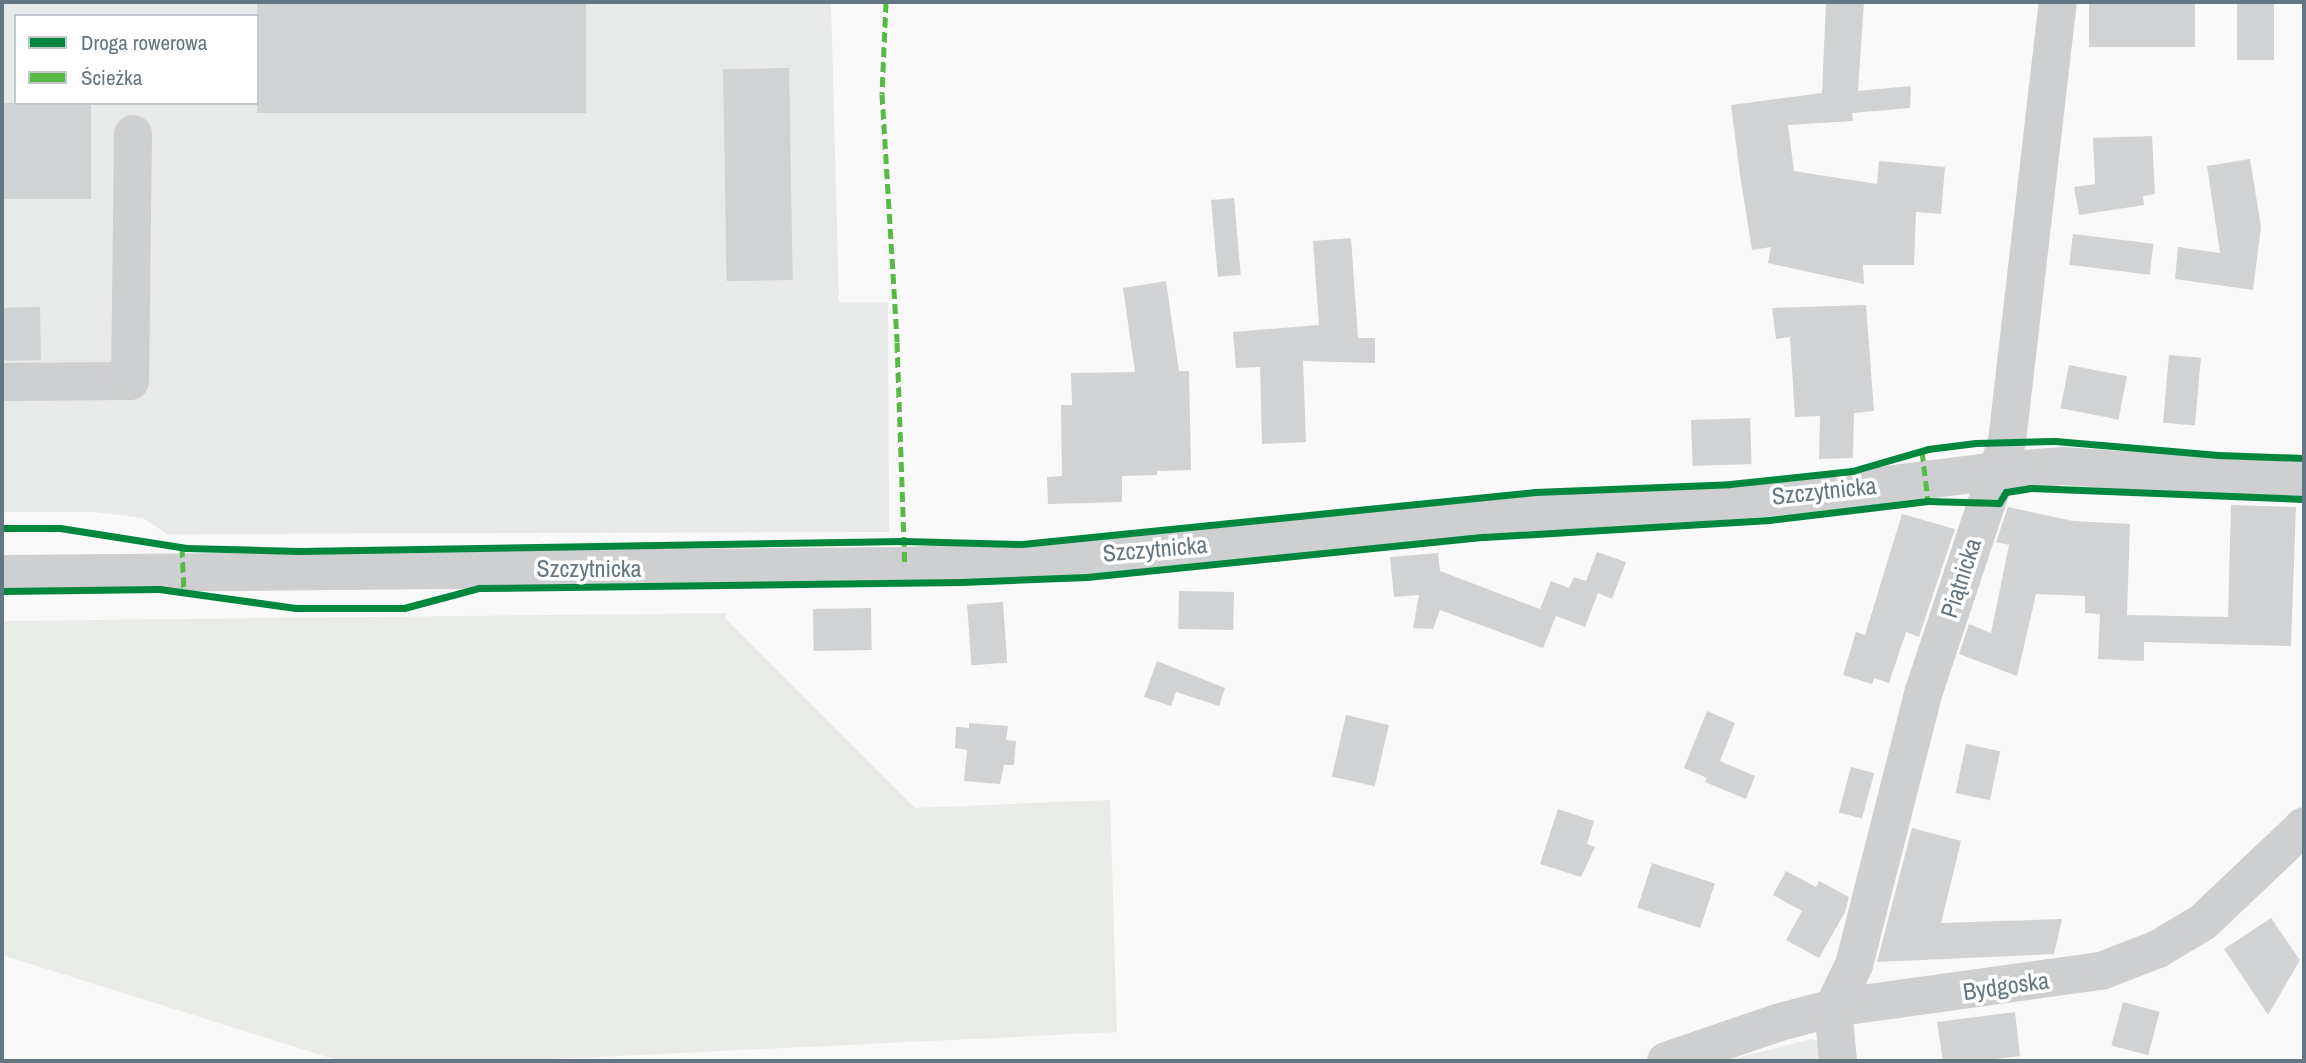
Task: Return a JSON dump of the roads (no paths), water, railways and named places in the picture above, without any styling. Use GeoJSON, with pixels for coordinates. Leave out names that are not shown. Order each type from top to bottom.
{"type":"FeatureCollection","features":[{"type":"Feature","properties":{"kind":"street","name":"Piątnicka"},"geometry":{"type":"LineString","coordinates":[[1833,1008],[1854,965],[1924,691],[2007,441],[2058,2]]}},
{"type":"Feature","properties":{"kind":"street"},"geometry":{"type":"LineString","coordinates":[[2,382],[130,381],[133,134]]}},
{"type":"Feature","properties":{"kind":"street","name":"Szczytnicka"},"geometry":{"type":"LineString","coordinates":[[2,574],[905,566],[1035,560],[1504,517],[1804,495],[1997,471],[2063,466],[2247,479],[2304,479]]}},
{"type":"Feature","properties":{"kind":"street","name":"Bydgoska"},"geometry":{"type":"LineString","coordinates":[[1666,1061],[1777,1023],[1833,1008],[2101,971],[2158,949],[2203,922],[2304,826]]}},
{"type":"Feature","properties":{"kind":"street"},"geometry":{"type":"LineString","coordinates":[[1833,1008],[1838,1061]]}}]}
